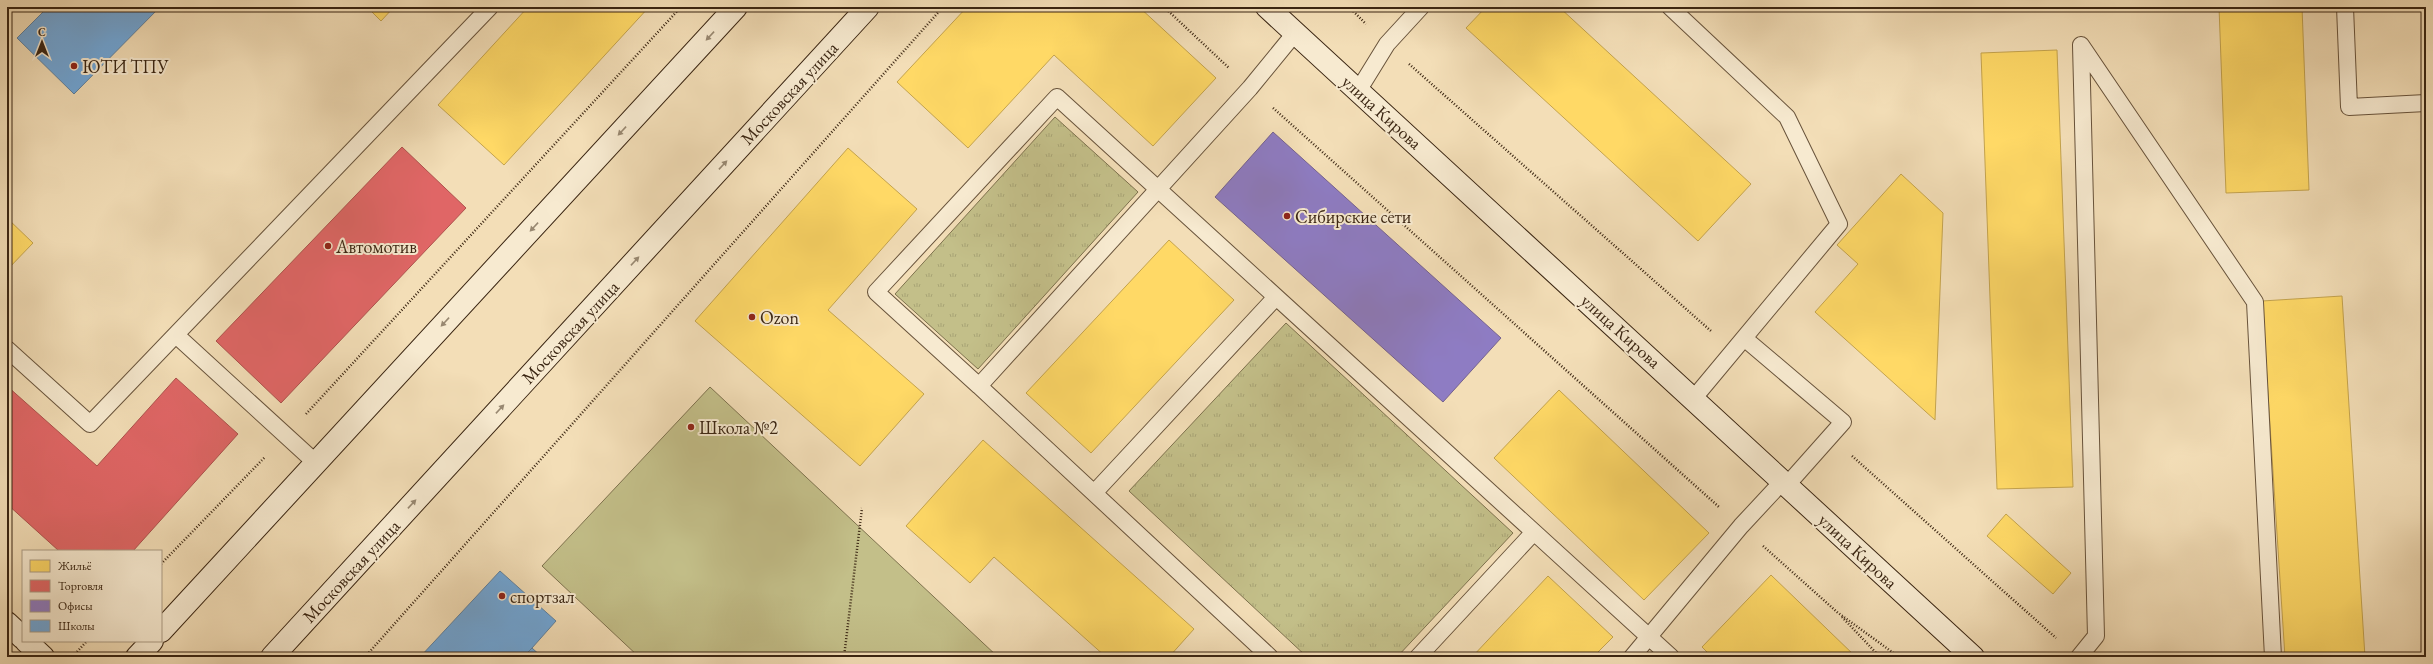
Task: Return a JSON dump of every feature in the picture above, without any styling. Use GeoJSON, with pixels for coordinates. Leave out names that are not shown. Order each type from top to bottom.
{"type":"FeatureCollection","features":[{"type":"Feature","properties":{"kind":"main road"},"geometry":{"type":"LineString","coordinates":[[162,630],[736,7]]}},
{"type":"Feature","properties":{"kind":"main road","name":"Московская улица"},"geometry":{"type":"LineString","coordinates":[[272,657],[868,7]]}},
{"type":"Feature","properties":{"kind":"main road","name":"улица Кирова"},"geometry":{"type":"LineString","coordinates":[[1267,7],[1694,398],[1973,657]]}},
{"type":"Feature","properties":{"kind":"main road"},"geometry":{"type":"LineString","coordinates":[[7,623],[22,637]]}},
{"type":"Feature","properties":{"kind":"main road"},"geometry":{"type":"LineString","coordinates":[[27,642],[43,657]]}},
{"type":"Feature","properties":{"kind":"main road"},"geometry":{"type":"LineString","coordinates":[[137,657],[151,642]]}},
{"type":"Feature","properties":{"kind":"lane"},"geometry":{"type":"LineString","coordinates":[[7,349],[90,424],[490,7]]}},
{"type":"Feature","properties":{"kind":"lane"},"geometry":{"type":"LineString","coordinates":[[1358,91],[1387,44],[1421,7]]}},
{"type":"Feature","properties":{"kind":"lane"},"geometry":{"type":"LineString","coordinates":[[1670,7],[1787,117],[1839,224],[1694,398]]}},
{"type":"Feature","properties":{"kind":"lane"},"geometry":{"type":"LineString","coordinates":[[2346,7],[2349,107],[2426,103]]}},
{"type":"Feature","properties":{"kind":"lane"},"geometry":{"type":"LineString","coordinates":[[979,386],[1250,88],[1295,33]]}},
{"type":"Feature","properties":{"kind":"lane"},"geometry":{"type":"LineString","coordinates":[[2079,657],[2096,636],[2081,45],[2255,302],[2273,657]]}},
{"type":"Feature","properties":{"kind":"lane"},"geometry":{"type":"LineString","coordinates":[[1270,657],[876,292],[1057,98],[1671,657]]}},
{"type":"Feature","properties":{"kind":"lane"},"geometry":{"type":"LineString","coordinates":[[1094,493],[1276,297]]}},
{"type":"Feature","properties":{"kind":"lane"},"geometry":{"type":"LineString","coordinates":[[176,335],[316,462]]}},
{"type":"Feature","properties":{"kind":"lane"},"geometry":{"type":"LineString","coordinates":[[1632,657],[1741,526],[1785,484],[1843,422],[1744,338]]}},
{"type":"Feature","properties":{"kind":"lane"},"geometry":{"type":"LineString","coordinates":[[1418,657],[1534,532]]}},
{"type":"Feature","properties":{"kind":"path"},"geometry":{"type":"LineString","coordinates":[[162,563],[286,436],[680,7]]}},
{"type":"Feature","properties":{"kind":"path"},"geometry":{"type":"LineString","coordinates":[[365,657],[943,7]]}},
{"type":"Feature","properties":{"kind":"path"},"geometry":{"type":"LineString","coordinates":[[1164,7],[1250,88],[1837,612],[1880,657]]}},
{"type":"Feature","properties":{"kind":"path"},"geometry":{"type":"LineString","coordinates":[[844,657],[862,508]]}},
{"type":"Feature","properties":{"kind":"path"},"geometry":{"type":"LineString","coordinates":[[1837,612],[1899,657]]}},
{"type":"Feature","properties":{"kind":"path"},"geometry":{"type":"LineString","coordinates":[[72,657],[86,642]]}},
{"type":"Feature","properties":{"kind":"green space"},"geometry":{"type":"Polygon","coordinates":[[[1055,117],[1138,192],[978,369],[895,294],[1055,117]]]}},
{"type":"Feature","properties":{"kind":"green space"},"geometry":{"type":"Polygon","coordinates":[[[1286,323],[1513,533],[1397,657],[1307,657],[1129,491],[1286,323]]]}},
{"type":"Feature","properties":{"kind":"green space","name":"Школа №2"},"geometry":{"type":"Polygon","coordinates":[[[710,387],[998,657],[639,657],[542,566],[710,387]]]}},
{"type":"Feature","properties":{"kind":"building: Жильё"},"geometry":{"type":"Polygon","coordinates":[[[367,7],[394,7],[381,21],[367,7]]]}},
{"type":"Feature","properties":{"kind":"building: Жильё"},"geometry":{"type":"Polygon","coordinates":[[[528,7],[649,7],[504,165],[438,105],[528,7]]]}},
{"type":"Feature","properties":{"kind":"building: Жильё"},"geometry":{"type":"Polygon","coordinates":[[[967,7],[1139,7],[1216,78],[1153,146],[1054,55],[968,148],[897,82],[967,7]]]}},
{"type":"Feature","properties":{"kind":"building: Жильё"},"geometry":{"type":"Polygon","coordinates":[[[1486,7],[1559,7],[1751,184],[1698,241],[1466,28],[1486,7]]]}},
{"type":"Feature","properties":{"kind":"building: Жильё"},"geometry":{"type":"Polygon","coordinates":[[[2219,7],[2302,7],[2309,190],[2226,193],[2219,7]]]}},
{"type":"Feature","properties":{"kind":"building: Жильё"},"geometry":{"type":"Polygon","coordinates":[[[2057,50],[2073,487],[1997,489],[1981,53],[2057,50]]]}},
{"type":"Feature","properties":{"kind":"building: Жильё"},"geometry":{"type":"Polygon","coordinates":[[[848,148],[917,209],[828,310],[924,394],[860,466],[695,321],[848,148]]]}},
{"type":"Feature","properties":{"kind":"building: Жильё"},"geometry":{"type":"Polygon","coordinates":[[[1901,174],[1943,213],[1935,420],[1815,312],[1858,264],[1837,245],[1901,174]]]}},
{"type":"Feature","properties":{"kind":"building: Жильё"},"geometry":{"type":"Polygon","coordinates":[[[7,218],[33,243],[7,270],[7,218]]]}},
{"type":"Feature","properties":{"kind":"building: Жильё"},"geometry":{"type":"Polygon","coordinates":[[[1169,240],[1234,300],[1091,453],[1026,393],[1169,240]]]}},
{"type":"Feature","properties":{"kind":"building: Жильё"},"geometry":{"type":"Polygon","coordinates":[[[2342,296],[2365,657],[2285,657],[2262,301],[2342,296]]]}},
{"type":"Feature","properties":{"kind":"building: Жильё"},"geometry":{"type":"Polygon","coordinates":[[[1559,390],[1709,533],[1644,600],[1494,458],[1559,390]]]}},
{"type":"Feature","properties":{"kind":"building: Жильё"},"geometry":{"type":"Polygon","coordinates":[[[983,440],[1194,629],[1169,657],[1106,657],[994,557],[970,583],[906,526],[983,440]]]}},
{"type":"Feature","properties":{"kind":"building: Жильё"},"geometry":{"type":"Polygon","coordinates":[[[2006,514],[2071,573],[2053,594],[1987,536],[2006,514]]]}},
{"type":"Feature","properties":{"kind":"building: Жильё"},"geometry":{"type":"Polygon","coordinates":[[[1771,575],[1856,657],[1712,657],[1702,647],[1771,575]]]}},
{"type":"Feature","properties":{"kind":"building: Жильё"},"geometry":{"type":"Polygon","coordinates":[[[1548,576],[1613,637],[1593,657],[1472,657],[1548,576]]]}},
{"type":"Feature","properties":{"kind":"building: Торговля"},"geometry":{"type":"Polygon","coordinates":[[[402,147],[466,208],[281,403],[216,341],[402,147]]]}},
{"type":"Feature","properties":{"kind":"building: Торговля"},"geometry":{"type":"Polygon","coordinates":[[[176,378],[238,434],[134,550],[58,550],[7,504],[7,386],[97,466],[176,378]]]}},
{"type":"Feature","properties":{"kind":"building: Офисы"},"geometry":{"type":"Polygon","coordinates":[[[1273,132],[1501,338],[1443,402],[1215,197],[1273,132]]]}},
{"type":"Feature","properties":{"kind":"building: Школы","name":"ЮТИ ТПУ"},"geometry":{"type":"Polygon","coordinates":[[[48,7],[160,7],[74,94],[17,38],[48,7]]]}},
{"type":"Feature","properties":{"kind":"building: Школы","name":"спортзал"},"geometry":{"type":"Polygon","coordinates":[[[500,571],[556,621],[532,648],[523,657],[420,657],[500,571]]]}},
{"type":"Feature","properties":{"kind":"building: Школы"},"geometry":{"type":"Polygon","coordinates":[[[532,648],[542,657],[523,657],[532,648]]]}},
{"type":"Feature","properties":{"kind":"place","name":"ЮТИ ТПУ"},"geometry":{"type":"Point","coordinates":[74,66]}},
{"type":"Feature","properties":{"kind":"place","name":"Сибирские сети"},"geometry":{"type":"Point","coordinates":[1287,216]}},
{"type":"Feature","properties":{"kind":"place","name":"Автомотив"},"geometry":{"type":"Point","coordinates":[328,246]}},
{"type":"Feature","properties":{"kind":"place","name":"Ozon"},"geometry":{"type":"Point","coordinates":[752,317]}},
{"type":"Feature","properties":{"kind":"place","name":"Школа №2"},"geometry":{"type":"Point","coordinates":[691,427]}},
{"type":"Feature","properties":{"kind":"place","name":"спортзал"},"geometry":{"type":"Point","coordinates":[502,596]}}]}
